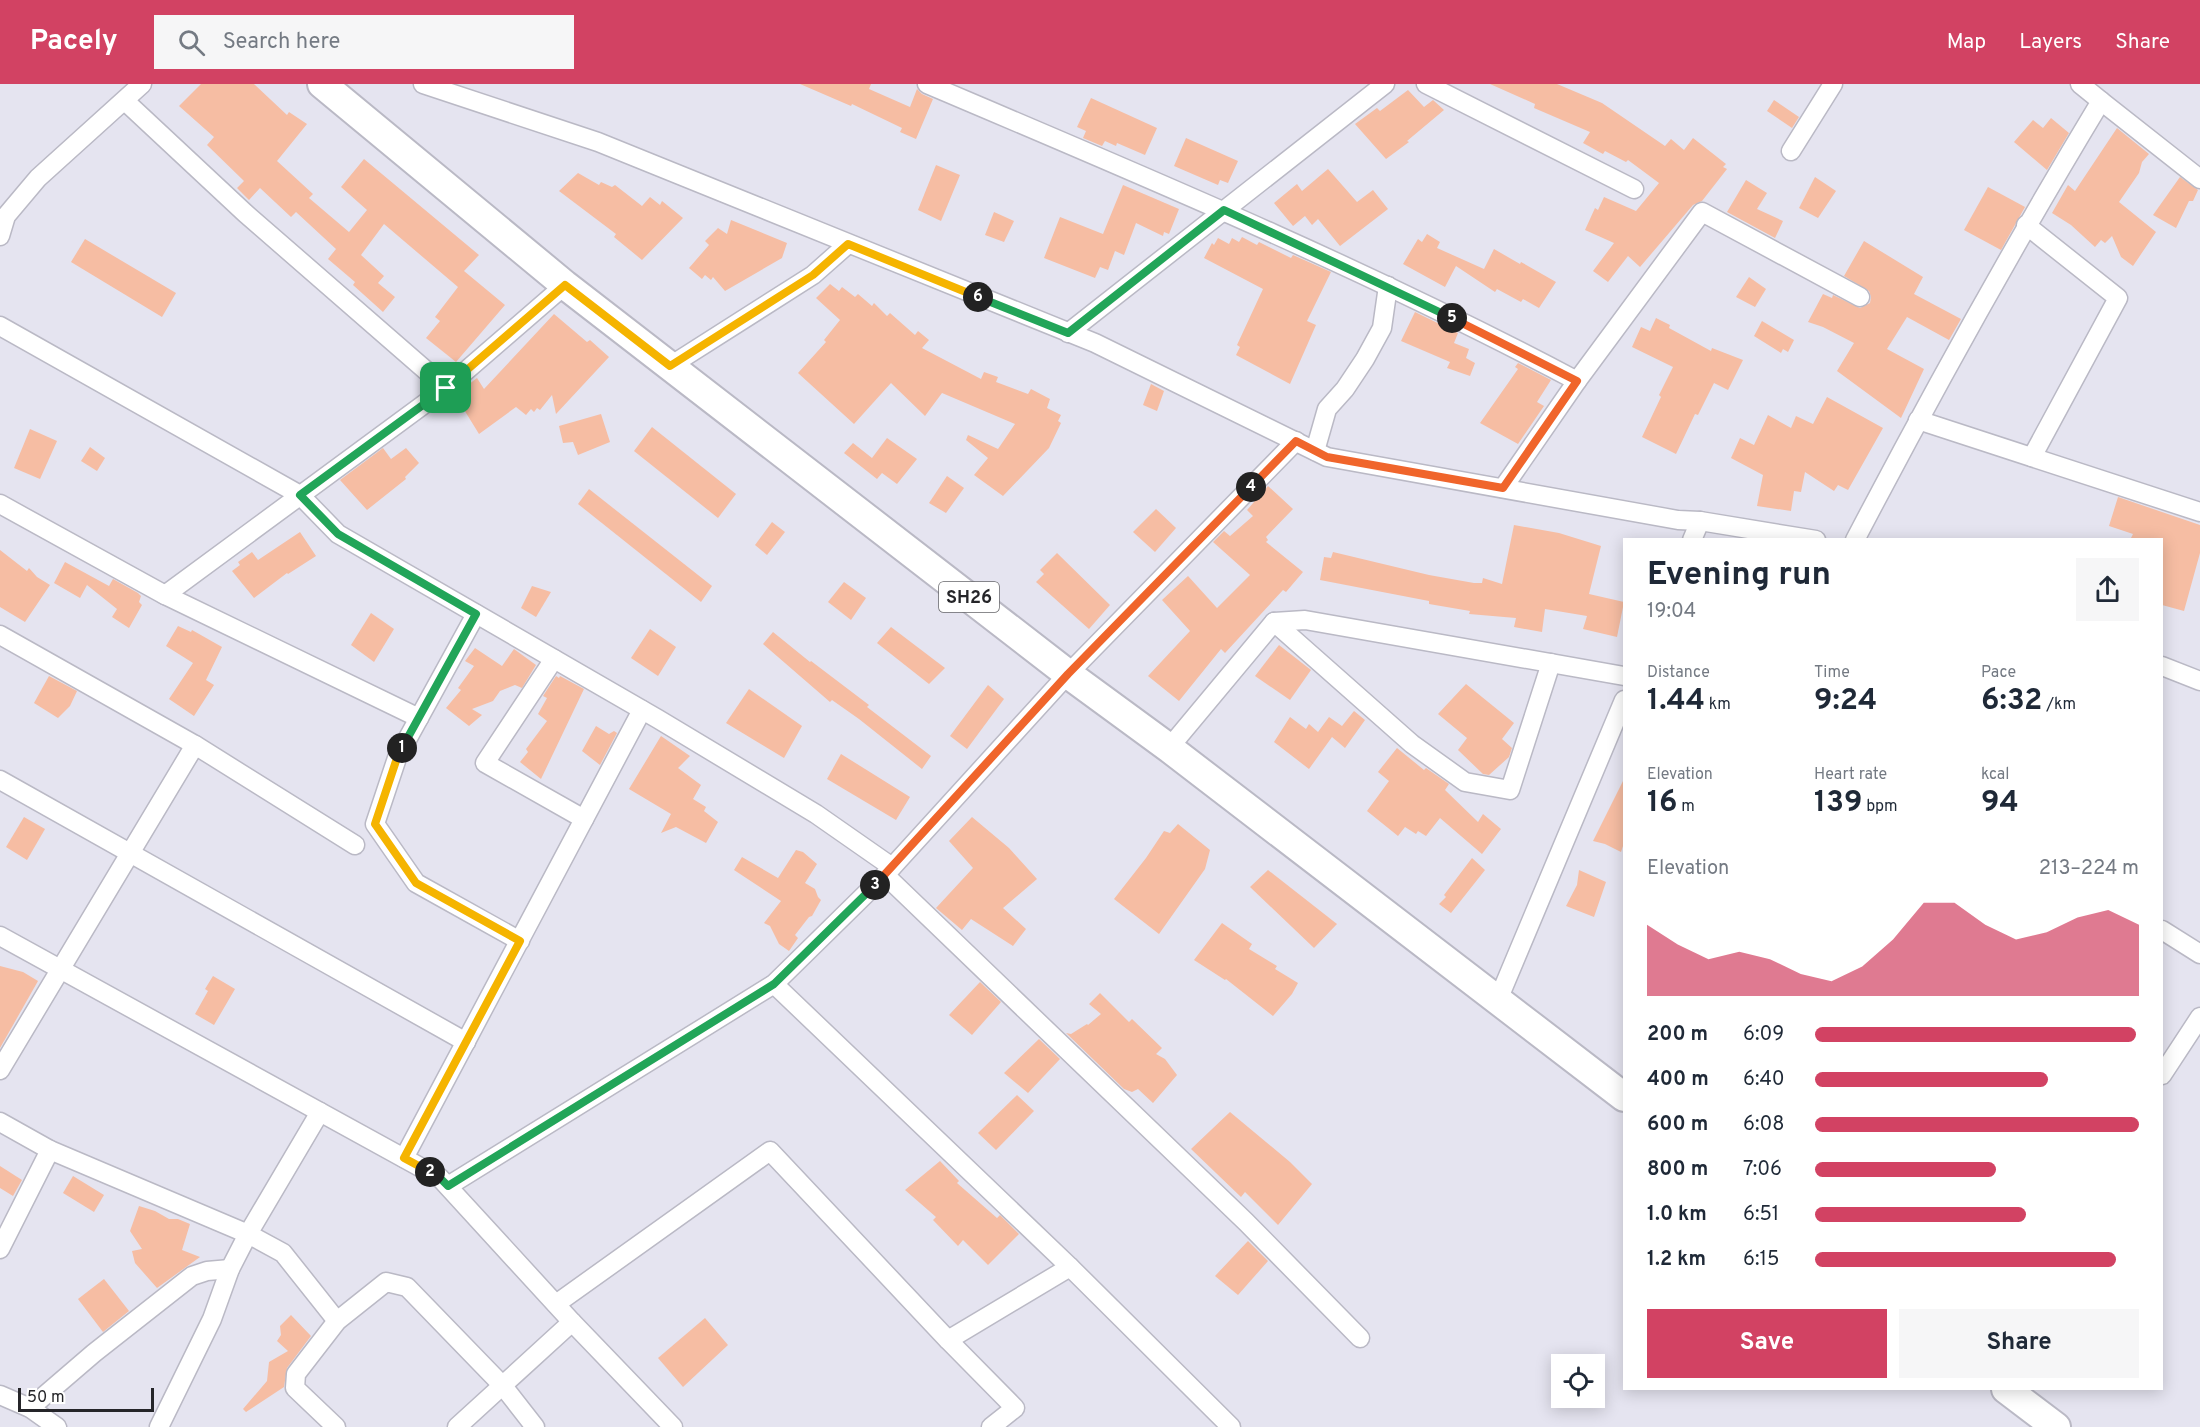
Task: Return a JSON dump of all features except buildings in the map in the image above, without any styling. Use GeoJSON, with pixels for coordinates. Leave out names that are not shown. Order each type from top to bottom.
{"type":"FeatureCollection","features":[{"type":"Feature","properties":{"kind":"main road","name":"SH26"},"geometry":{"type":"LineString","coordinates":[[322,84],[565,285],[1068,674],[1169,748],[1623,1096]]}},
{"type":"Feature","properties":{"kind":"main road"},"geometry":{"type":"LineString","coordinates":[[2007,1390],[2056,1427]]}},
{"type":"Feature","properties":{"kind":"street"},"geometry":{"type":"LineString","coordinates":[[0,236],[6,216],[38,178],[142,84]]}},
{"type":"Feature","properties":{"kind":"street"},"geometry":{"type":"LineString","coordinates":[[423,84],[598,142],[1095,343],[1327,457],[1678,520],[1700,521],[1804,538]]}},
{"type":"Feature","properties":{"kind":"street"},"geometry":{"type":"LineString","coordinates":[[927,84],[1224,210],[1388,286],[1577,381]]}},
{"type":"Feature","properties":{"kind":"street"},"geometry":{"type":"LineString","coordinates":[[1068,333],[1384,84]]}},
{"type":"Feature","properties":{"kind":"street"},"geometry":{"type":"LineString","coordinates":[[1426,84],[1634,189]]}},
{"type":"Feature","properties":{"kind":"street"},"geometry":{"type":"LineString","coordinates":[[1791,151],[1833,84]]}},
{"type":"Feature","properties":{"kind":"street"},"geometry":{"type":"LineString","coordinates":[[2080,84],[2200,179]]}},
{"type":"Feature","properties":{"kind":"street"},"geometry":{"type":"LineString","coordinates":[[125,101],[245,213],[446,388]]}},
{"type":"Feature","properties":{"kind":"street"},"geometry":{"type":"LineString","coordinates":[[1856,538],[1918,420],[2026,225],[2100,101]]}},
{"type":"Feature","properties":{"kind":"street"},"geometry":{"type":"LineString","coordinates":[[1503,488],[1577,381],[1702,212],[1860,297]]}},
{"type":"Feature","properties":{"kind":"street"},"geometry":{"type":"LineString","coordinates":[[2026,225],[2118,298],[2032,457]]}},
{"type":"Feature","properties":{"kind":"street"},"geometry":{"type":"LineString","coordinates":[[670,366],[813,275],[848,244]]}},
{"type":"Feature","properties":{"kind":"street"},"geometry":{"type":"LineString","coordinates":[[165,595],[446,388],[565,285]]}},
{"type":"Feature","properties":{"kind":"street"},"geometry":{"type":"LineString","coordinates":[[1315,451],[1327,409],[1345,389],[1382,328],[1388,286]]}},
{"type":"Feature","properties":{"kind":"street"},"geometry":{"type":"LineString","coordinates":[[0,326],[300,495],[338,534],[816,814],[889,871],[1246,1222],[1360,1338]]}},
{"type":"Feature","properties":{"kind":"street"},"geometry":{"type":"LineString","coordinates":[[1918,420],[2200,512]]}},
{"type":"Feature","properties":{"kind":"street"},"geometry":{"type":"LineString","coordinates":[[448,1186],[774,984],[889,871],[1068,674],[1296,441]]}},
{"type":"Feature","properties":{"kind":"street"},"geometry":{"type":"LineString","coordinates":[[0,504],[165,595],[419,718]]}},
{"type":"Feature","properties":{"kind":"street"},"geometry":{"type":"LineString","coordinates":[[1693,538],[1700,521]]}},
{"type":"Feature","properties":{"kind":"street"},"geometry":{"type":"LineString","coordinates":[[476,614],[397,758],[375,824],[416,883],[520,941]]}},
{"type":"Feature","properties":{"kind":"street"},"geometry":{"type":"LineString","coordinates":[[1169,748],[1274,622],[1305,620],[1623,676]]}},
{"type":"Feature","properties":{"kind":"street"},"geometry":{"type":"LineString","coordinates":[[1274,622],[1412,744],[1465,782],[1510,789],[1551,663]]}},
{"type":"Feature","properties":{"kind":"street"},"geometry":{"type":"LineString","coordinates":[[0,636],[195,745],[355,845]]}},
{"type":"Feature","properties":{"kind":"street"},"geometry":{"type":"LineString","coordinates":[[554,659],[484,763],[584,819]]}},
{"type":"Feature","properties":{"kind":"street"},"geometry":{"type":"LineString","coordinates":[[2163,666],[2200,681]]}},
{"type":"Feature","properties":{"kind":"street"},"geometry":{"type":"LineString","coordinates":[[1498,1000],[1623,702]]}},
{"type":"Feature","properties":{"kind":"street"},"geometry":{"type":"LineString","coordinates":[[404,1158],[642,710]]}},
{"type":"Feature","properties":{"kind":"street"},"geometry":{"type":"LineString","coordinates":[[0,1070],[195,745]]}},
{"type":"Feature","properties":{"kind":"street"},"geometry":{"type":"LineString","coordinates":[[0,780],[466,1042]]}},
{"type":"Feature","properties":{"kind":"street"},"geometry":{"type":"LineString","coordinates":[[2163,931],[2200,954]]}},
{"type":"Feature","properties":{"kind":"street"},"geometry":{"type":"LineString","coordinates":[[0,936],[440,1178],[572,1322],[673,1427]]}},
{"type":"Feature","properties":{"kind":"street"},"geometry":{"type":"LineString","coordinates":[[774,984],[1070,1267],[1231,1427]]}},
{"type":"Feature","properties":{"kind":"street"},"geometry":{"type":"LineString","coordinates":[[2163,1073],[2200,1017]]}},
{"type":"Feature","properties":{"kind":"street"},"geometry":{"type":"LineString","coordinates":[[159,1427],[212,1319],[230,1269],[320,1112]]}},
{"type":"Feature","properties":{"kind":"street"},"geometry":{"type":"LineString","coordinates":[[0,1122],[50,1149],[248,1234],[283,1253],[338,1321]]}},
{"type":"Feature","properties":{"kind":"street"},"geometry":{"type":"LineString","coordinates":[[0,1249],[50,1149]]}},
{"type":"Feature","properties":{"kind":"street"},"geometry":{"type":"LineString","coordinates":[[556,1304],[770,1151],[1015,1408],[991,1427]]}},
{"type":"Feature","properties":{"kind":"street"},"geometry":{"type":"LineString","coordinates":[[948,1340],[1070,1267]]}},
{"type":"Feature","properties":{"kind":"street"},"geometry":{"type":"LineString","coordinates":[[30,1408],[94,1353],[192,1276],[207,1271],[230,1269]]}},
{"type":"Feature","properties":{"kind":"street"},"geometry":{"type":"LineString","coordinates":[[336,1427],[295,1388],[296,1374],[338,1321],[386,1282],[407,1287],[503,1386],[535,1427]]}},
{"type":"Feature","properties":{"kind":"street"},"geometry":{"type":"LineString","coordinates":[[457,1427],[572,1322]]}},
{"type":"Feature","properties":{"kind":"street"},"geometry":{"type":"LineString","coordinates":[[0,1395],[30,1408],[57,1427]]}},
{"type":"Feature","properties":{"kind":"route"},"geometry":{"type":"LineString","coordinates":[[1224,210],[1388,286],[1577,381],[1503,488],[1327,457],[1296,441],[1068,674],[885,875],[774,984],[448,1186],[440,1178],[404,1158],[520,941],[416,883],[375,824],[397,758],[476,614],[338,534],[300,495],[446,388],[565,285],[670,366],[813,275],[848,244],[1068,333],[1224,210]]}}]}
